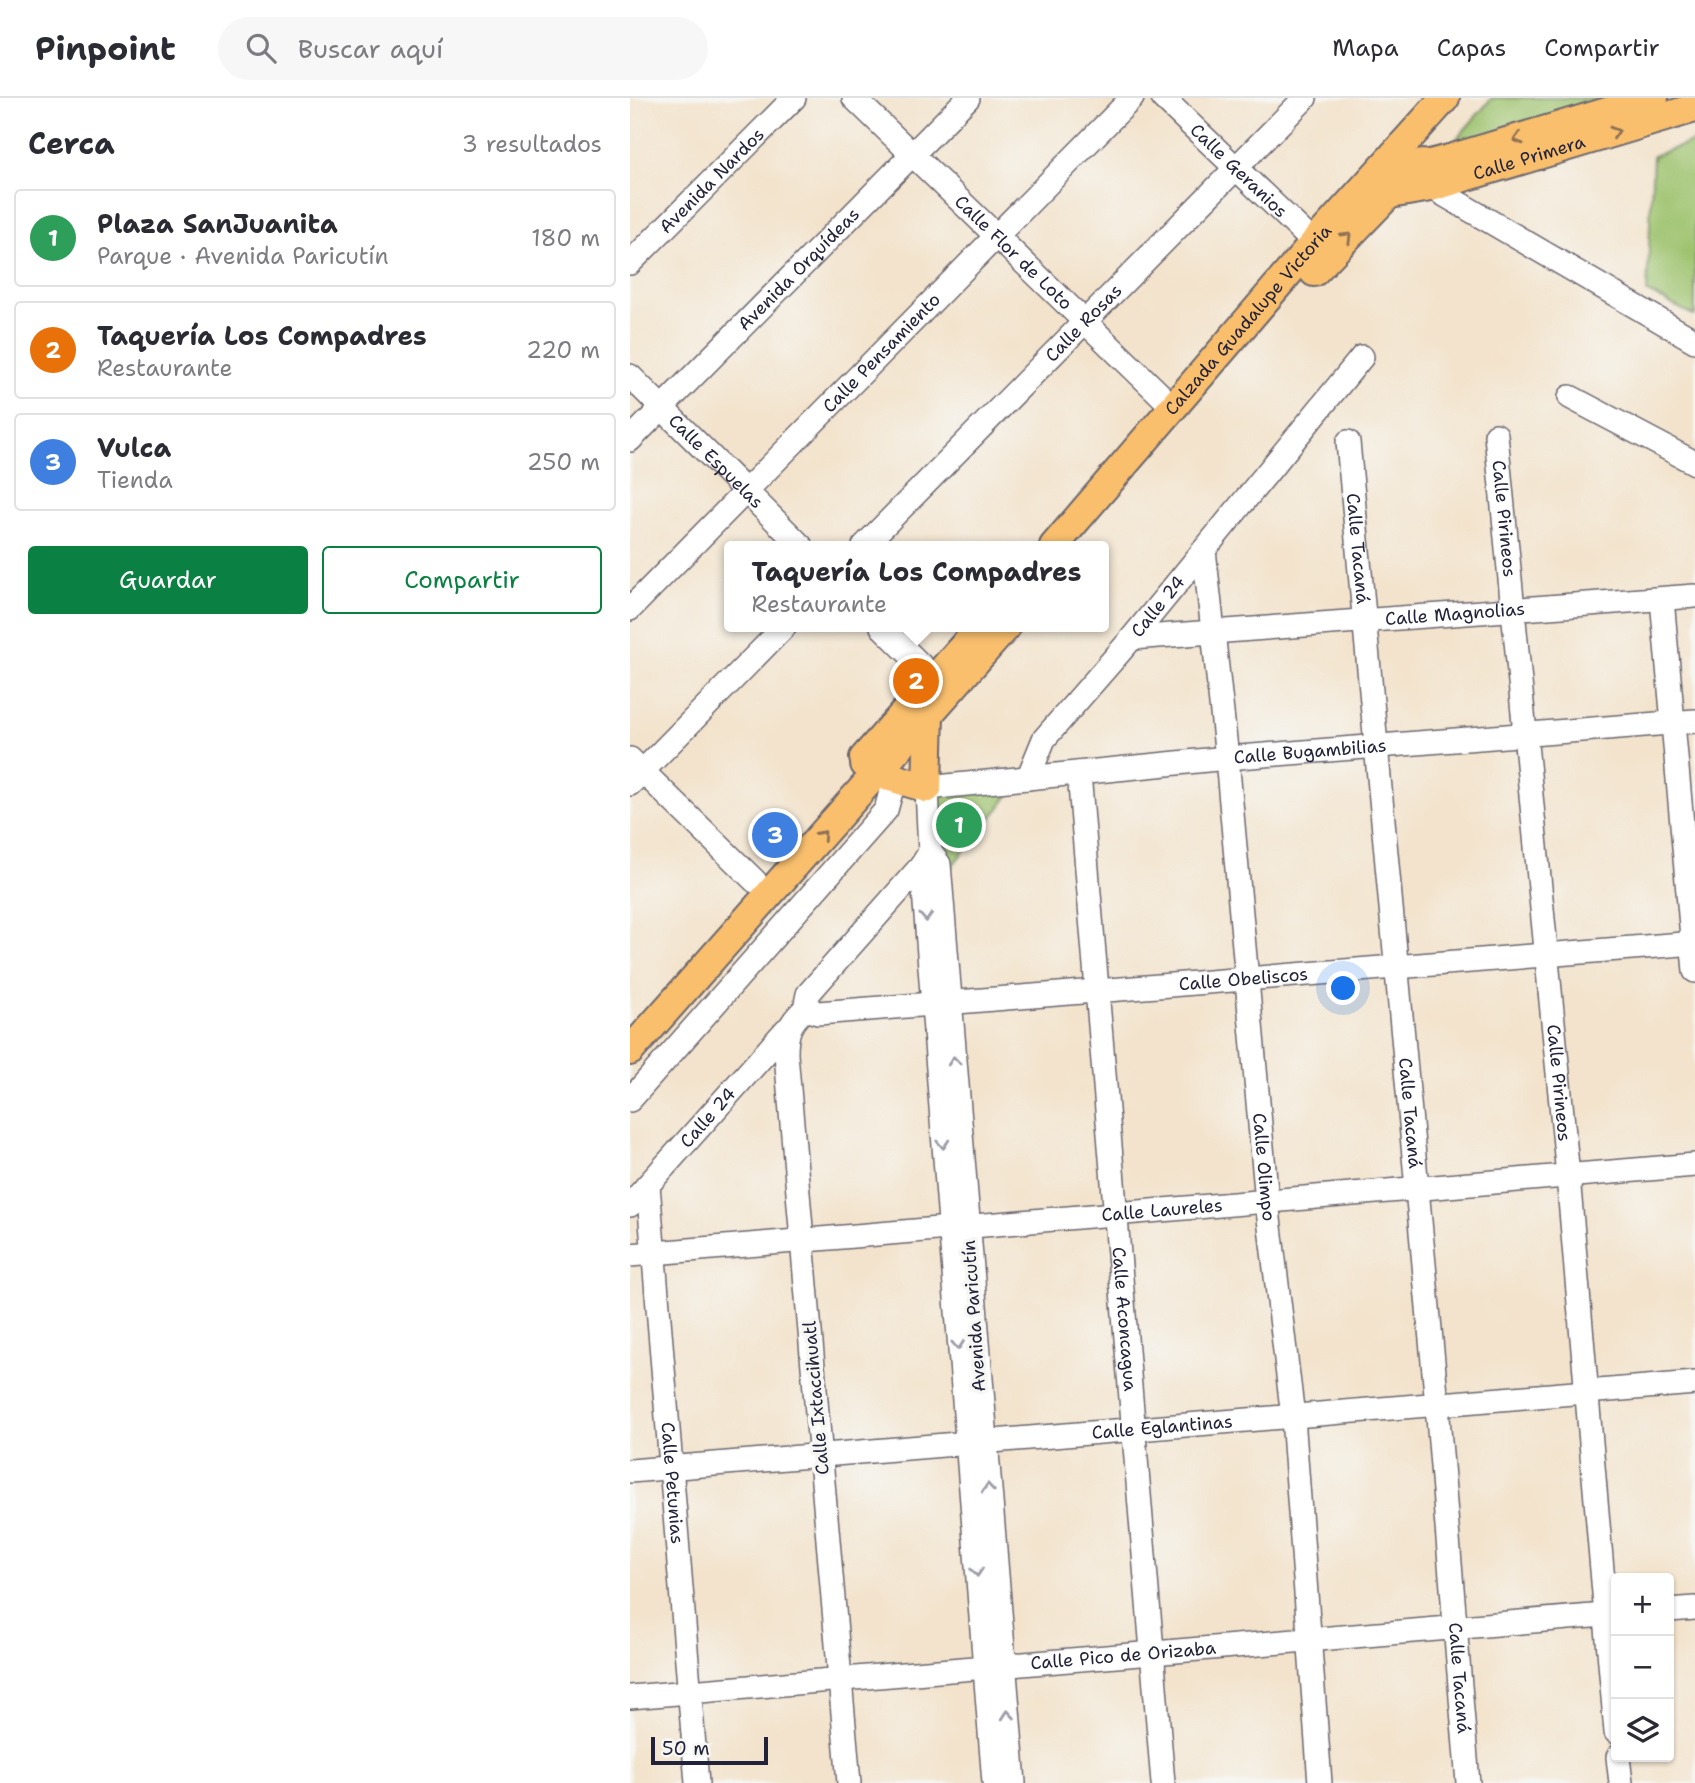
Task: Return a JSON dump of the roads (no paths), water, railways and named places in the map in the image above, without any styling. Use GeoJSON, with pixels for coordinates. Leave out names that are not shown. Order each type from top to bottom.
{"type":"FeatureCollection","features":[{"type":"Feature","properties":{"kind":"main road","name":"Calzada Guadalupe Victoria"},"geometry":{"type":"LineString","coordinates":[[1058,541],[1314,243],[1445,98]]}},
{"type":"Feature","properties":{"kind":"main road","name":"Calle Primera"},"geometry":{"type":"LineString","coordinates":[[1424,176],[1453,158],[1654,98]]}},
{"type":"Feature","properties":{"kind":"main road","name":"Calle Primera"},"geometry":{"type":"LineString","coordinates":[[1387,162],[1424,176],[1695,107]]}},
{"type":"Feature","properties":{"kind":"main road","name":"Calzada Guadalupe Victoria"},"geometry":{"type":"LineString","coordinates":[[1080,541],[1330,254],[1389,195],[1424,176]]}},
{"type":"Feature","properties":{"kind":"main road"},"geometry":{"type":"LineString","coordinates":[[1361,191],[1389,195]]}},
{"type":"Feature","properties":{"kind":"main road"},"geometry":{"type":"LineString","coordinates":[[630,1051],[874,777],[894,739],[941,685],[978,632]]}},
{"type":"Feature","properties":{"kind":"main road"},"geometry":{"type":"LineString","coordinates":[[927,788],[929,715],[941,685],[1000,632]]}},
{"type":"Feature","properties":{"kind":"main road"},"geometry":{"type":"LineString","coordinates":[[894,739],[929,715]]}},
{"type":"Feature","properties":{"kind":"main road"},"geometry":{"type":"LineString","coordinates":[[894,739],[927,788]]}},
{"type":"Feature","properties":{"kind":"main road"},"geometry":{"type":"LineString","coordinates":[[874,777],[927,788]]}},
{"type":"Feature","properties":{"kind":"main road"},"geometry":{"type":"LineString","coordinates":[[630,1023],[755,881],[874,777]]}},
{"type":"Feature","properties":{"kind":"street","name":"Avenida Nardos"},"geometry":{"type":"LineString","coordinates":[[630,263],[794,98]]}},
{"type":"Feature","properties":{"kind":"street","name":"Calle Flor de Loto"},"geometry":{"type":"LineString","coordinates":[[854,98],[1174,408]]}},
{"type":"Feature","properties":{"kind":"street","name":"Avenida Orquídeas"},"geometry":{"type":"LineString","coordinates":[[630,440],[968,98]]}},
{"type":"Feature","properties":{"kind":"street","name":"Calle Pensamiento"},"geometry":{"type":"LineString","coordinates":[[630,609],[1132,98]]}},
{"type":"Feature","properties":{"kind":"street","name":"Calle Geranios"},"geometry":{"type":"LineString","coordinates":[[1163,98],[1314,243]]}},
{"type":"Feature","properties":{"kind":"street","name":"Calle Rosas"},"geometry":{"type":"LineString","coordinates":[[868,541],[1305,98]]}},
{"type":"Feature","properties":{"kind":"street"},"geometry":{"type":"LineString","coordinates":[[1424,176],[1695,341]]}},
{"type":"Feature","properties":{"kind":"street","name":"Calle 24"},"geometry":{"type":"LineString","coordinates":[[1028,778],[1045,739],[1132,638],[1362,357]]}},
{"type":"Feature","properties":{"kind":"street","name":"Calle Espuelas"},"geometry":{"type":"LineString","coordinates":[[630,376],[796,541]]}},
{"type":"Feature","properties":{"kind":"street"},"geometry":{"type":"LineString","coordinates":[[1570,397],[1695,463]]}},
{"type":"Feature","properties":{"kind":"street","name":"Calle Pirineos"},"geometry":{"type":"LineString","coordinates":[[1496,435],[1587,1392],[1611,1615]]}},
{"type":"Feature","properties":{"kind":"street","name":"Calle Tacaná"},"geometry":{"type":"LineString","coordinates":[[1348,442],[1437,1405],[1468,1783]]}},
{"type":"Feature","properties":{"kind":"street","name":"Calle Olimpo"},"geometry":{"type":"LineString","coordinates":[[1204,550],[1227,758],[1266,1202],[1293,1417],[1320,1783]]}},
{"type":"Feature","properties":{"kind":"street","name":"Calle Magnolias"},"geometry":{"type":"LineString","coordinates":[[1132,638],[1695,596]]}},
{"type":"Feature","properties":{"kind":"street"},"geometry":{"type":"LineString","coordinates":[[1662,598],[1684,722],[1695,971]]}},
{"type":"Feature","properties":{"kind":"street"},"geometry":{"type":"LineString","coordinates":[[755,881],[634,772],[780,632]]}},
{"type":"Feature","properties":{"kind":"street"},"geometry":{"type":"LineString","coordinates":[[887,632],[941,685]]}},
{"type":"Feature","properties":{"kind":"street","name":"Calle Bugambilias"},"geometry":{"type":"LineString","coordinates":[[927,788],[1227,758],[1684,722]]}},
{"type":"Feature","properties":{"kind":"street","name":"Calle Aconcagua"},"geometry":{"type":"LineString","coordinates":[[1079,773],[1118,1214],[1163,1783]]}},
{"type":"Feature","properties":{"kind":"street"},"geometry":{"type":"LineString","coordinates":[[630,1100],[886,810],[874,777]]}},
{"type":"Feature","properties":{"kind":"street","name":"Avenida Paricutín"},"geometry":{"type":"LineString","coordinates":[[927,788],[958,1228],[994,1666],[995,1783]]}},
{"type":"Feature","properties":{"kind":"street","name":"Calle 24"},"geometry":{"type":"LineString","coordinates":[[630,1205],[796,1018],[808,994],[930,860]]}},
{"type":"Feature","properties":{"kind":"street","name":"Calle Obeliscos"},"geometry":{"type":"LineString","coordinates":[[796,1018],[818,1013],[1694,943]]}},
{"type":"Feature","properties":{"kind":"street","name":"Calle Ixtaccihuatl"},"geometry":{"type":"LineString","coordinates":[[796,1018],[803,1241],[849,1783]]}},
{"type":"Feature","properties":{"kind":"street","name":"Calle Laureles"},"geometry":{"type":"LineString","coordinates":[[630,1255],[1695,1165]]}},
{"type":"Feature","properties":{"kind":"street","name":"Calle Petunias"},"geometry":{"type":"LineString","coordinates":[[648,1185],[697,1783]]}},
{"type":"Feature","properties":{"kind":"street","name":"Calle Eglantinas"},"geometry":{"type":"LineString","coordinates":[[630,1471],[1695,1383]]}},
{"type":"Feature","properties":{"kind":"street"},"geometry":{"type":"LineString","coordinates":[[1674,1610],[1695,1608]]}},
{"type":"Feature","properties":{"kind":"street","name":"Calle Pico de Orizaba"},"geometry":{"type":"LineString","coordinates":[[630,1697],[1611,1615]]}},
{"type":"Feature","properties":{"kind":"street","name":"Calle Pirineos"},"geometry":{"type":"LineString","coordinates":[[1612,1636],[1615,1699]]}},
{"type":"Feature","properties":{"kind":"street","name":"Avenida Paricutín"},"geometry":{"type":"LineString","coordinates":[[994,1666],[1014,1783]]}},
{"type":"Feature","properties":{"kind":"street"},"geometry":{"type":"LineString","coordinates":[[1619,1762],[1621,1783]]}},
{"type":"Feature","properties":{"kind":"place","name":"Taquería Los Compadres"},"geometry":{"type":"Point","coordinates":[916,681]}},
{"type":"Feature","properties":{"kind":"place","name":"Plaza SanJuanita"},"geometry":{"type":"Point","coordinates":[959,825]}},
{"type":"Feature","properties":{"kind":"place","name":"Vulca"},"geometry":{"type":"Point","coordinates":[775,835]}}]}
